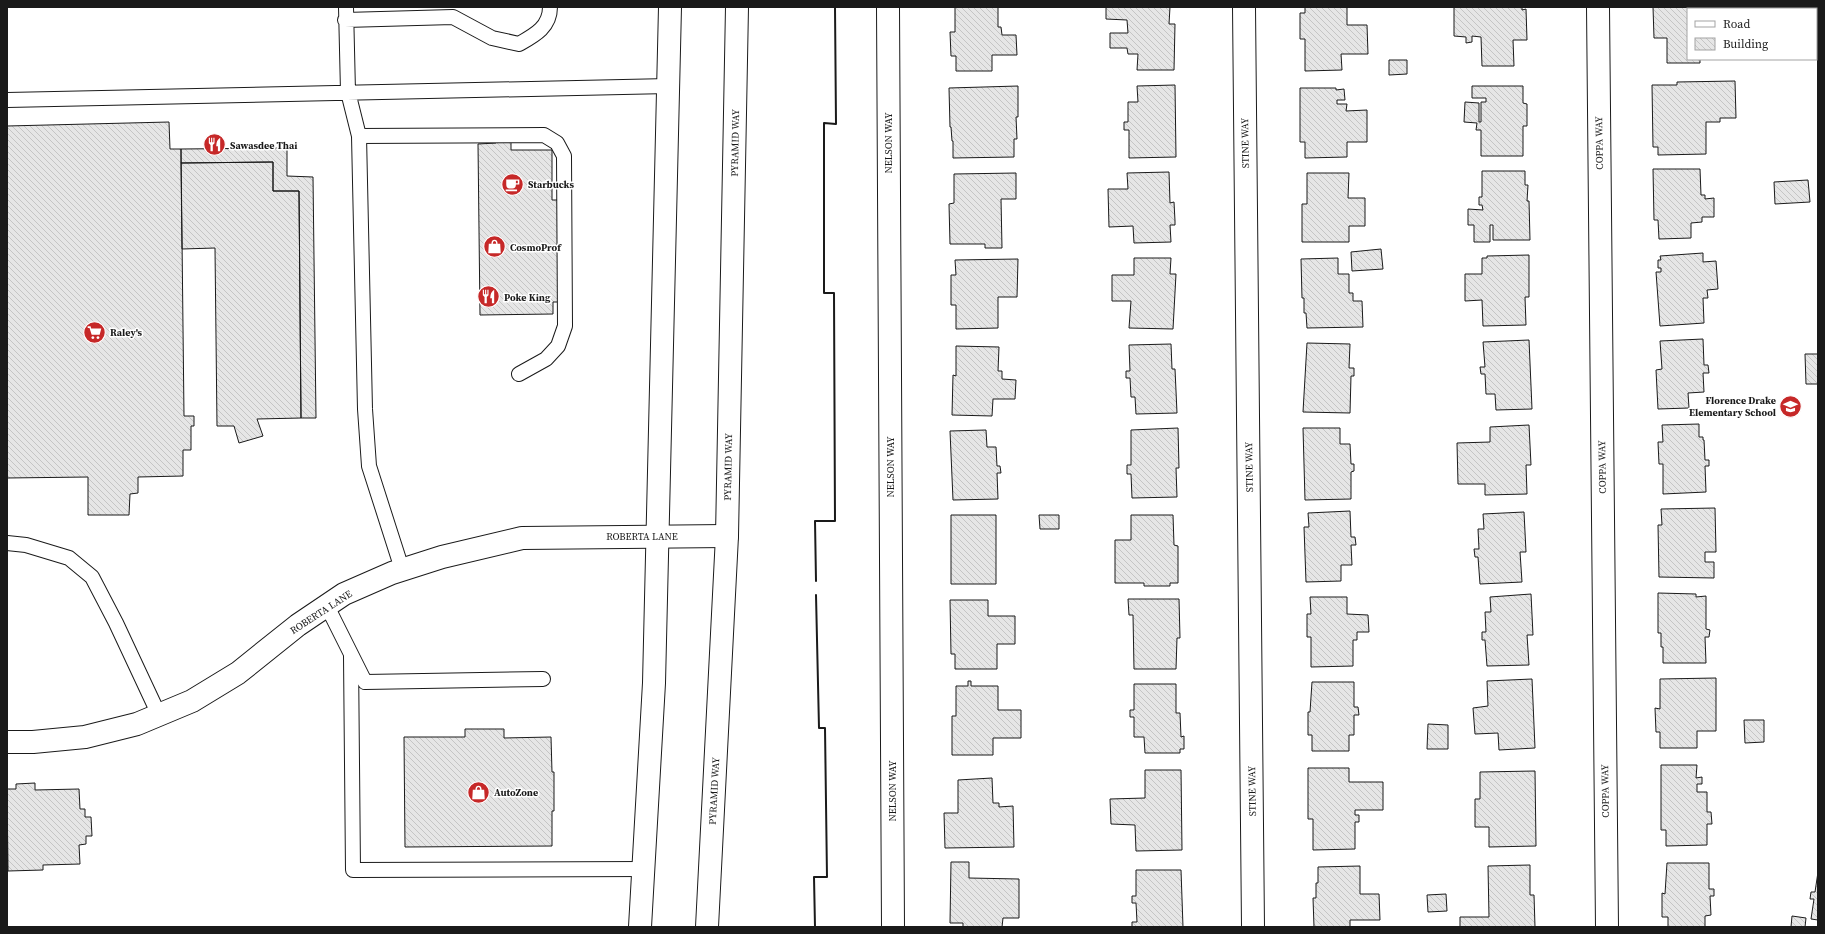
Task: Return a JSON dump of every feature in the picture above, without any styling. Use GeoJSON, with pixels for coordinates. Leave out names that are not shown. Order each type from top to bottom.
{"type":"FeatureCollection","features":[{"type":"Feature","properties":{"kind":"street"},"geometry":{"type":"LineString","coordinates":[[640,927],[654,683],[656,536],[670,7]]}},
{"type":"Feature","properties":{"kind":"street","name":"PYRAMID WAY"},"geometry":{"type":"LineString","coordinates":[[707,927],[727,536],[738,7]]}},
{"type":"Feature","properties":{"kind":"street","name":"NELSON WAY"},"geometry":{"type":"LineString","coordinates":[[888,7],[893,927]]}},
{"type":"Feature","properties":{"kind":"street","name":"STINE WAY"},"geometry":{"type":"LineString","coordinates":[[1244,7],[1253,927]]}},
{"type":"Feature","properties":{"kind":"street","name":"COPPA WAY"},"geometry":{"type":"LineString","coordinates":[[1598,7],[1607,927]]}},
{"type":"Feature","properties":{"kind":"street","name":"ROBERTA LANE"},"geometry":{"type":"LineString","coordinates":[[7,742],[33,742],[85,737],[137,724],[192,701],[238,673],[298,625],[344,594],[402,569],[442,557],[522,538],[727,536]]}},
{"type":"Feature","properties":{"kind":"lane"},"geometry":{"type":"LineString","coordinates":[[402,569],[369,466],[365,409],[360,136],[348,92],[346,14],[398,13],[453,17],[492,38],[519,44],[541,31],[550,15],[550,7]]}},
{"type":"Feature","properties":{"kind":"lane"},"geometry":{"type":"LineString","coordinates":[[7,100],[669,86]]}},
{"type":"Feature","properties":{"kind":"lane"},"geometry":{"type":"LineString","coordinates":[[360,136],[544,135],[558,143],[564,156],[565,326],[558,346],[546,358],[519,374]]}},
{"type":"Feature","properties":{"kind":"lane"},"geometry":{"type":"LineString","coordinates":[[7,543],[26,545],[69,558],[92,577],[116,623],[158,715]]}},
{"type":"Feature","properties":{"kind":"lane"},"geometry":{"type":"LineString","coordinates":[[327,606],[365,682],[543,679]]}},
{"type":"Feature","properties":{"kind":"lane"},"geometry":{"type":"LineString","coordinates":[[351,656],[353,870],[644,869]]}},
{"type":"Feature","properties":{"kind":"building"},"geometry":{"type":"Polygon","coordinates":[[[955,7],[998,7],[998,27],[1001,27],[1002,35],[1016,35],[1017,55],[992,55],[992,71],[956,71],[956,56],[951,56],[950,32],[955,32],[955,7]]]}},
{"type":"Feature","properties":{"kind":"building"},"geometry":{"type":"Polygon","coordinates":[[[1106,7],[1170,7],[1169,24],[1175,24],[1174,70],[1137,70],[1138,54],[1128,54],[1127,48],[1110,48],[1110,33],[1128,33],[1127,20],[1106,19],[1106,7]]]}},
{"type":"Feature","properties":{"kind":"building"},"geometry":{"type":"Polygon","coordinates":[[[1305,7],[1347,7],[1347,25],[1367,25],[1368,54],[1341,54],[1342,70],[1305,71],[1305,39],[1300,39],[1300,13],[1305,13],[1305,7]]]}},
{"type":"Feature","properties":{"kind":"building"},"geometry":{"type":"Polygon","coordinates":[[[1454,7],[1522,7],[1522,10],[1526,9],[1527,40],[1513,40],[1514,66],[1482,66],[1481,37],[1472,36],[1472,42],[1466,43],[1466,37],[1454,36],[1454,7]]]}},
{"type":"Feature","properties":{"kind":"building"},"geometry":{"type":"Polygon","coordinates":[[[1653,7],[1725,7],[1687,8],[1687,60],[1700,60],[1700,63],[1667,63],[1667,38],[1654,38],[1653,7]]]}},
{"type":"Feature","properties":{"kind":"building"},"geometry":{"type":"Polygon","coordinates":[[[1389,60],[1407,60],[1407,74],[1389,75],[1389,60]]]}},
{"type":"Feature","properties":{"kind":"building"},"geometry":{"type":"Polygon","coordinates":[[[1735,81],[1736,118],[1720,118],[1720,122],[1706,122],[1706,154],[1658,155],[1658,147],[1653,147],[1652,85],[1677,85],[1677,82],[1735,81]]]}},
{"type":"Feature","properties":{"kind":"building"},"geometry":{"type":"Polygon","coordinates":[[[1175,85],[1176,157],[1129,158],[1129,130],[1124,130],[1124,122],[1128,122],[1128,102],[1138,102],[1137,86],[1175,85]]]}},
{"type":"Feature","properties":{"kind":"building"},"geometry":{"type":"Polygon","coordinates":[[[1018,86],[1018,117],[1016,117],[1017,139],[1014,139],[1014,157],[953,158],[953,141],[950,127],[949,88],[1018,86]]]}},
{"type":"Feature","properties":{"kind":"building"},"geometry":{"type":"Polygon","coordinates":[[[1472,86],[1523,86],[1523,103],[1527,104],[1527,126],[1523,126],[1523,156],[1481,156],[1481,130],[1476,130],[1477,123],[1464,122],[1465,102],[1479,103],[1479,122],[1481,122],[1481,102],[1486,102],[1486,98],[1472,98],[1472,86]]]}},
{"type":"Feature","properties":{"kind":"building"},"geometry":{"type":"Polygon","coordinates":[[[1300,88],[1344,89],[1345,100],[1337,100],[1337,104],[1347,104],[1346,111],[1367,110],[1367,142],[1347,142],[1347,157],[1305,158],[1305,142],[1300,142],[1300,88]]]}},
{"type":"Feature","properties":{"kind":"building","name":"Raley's"},"geometry":{"type":"Polygon","coordinates":[[[169,122],[170,149],[181,149],[184,416],[194,416],[194,426],[191,426],[191,450],[183,450],[183,476],[138,477],[138,493],[130,494],[129,515],[88,515],[88,477],[7,478],[7,126],[169,122]]]}},
{"type":"Feature","properties":{"kind":"building"},"geometry":{"type":"Polygon","coordinates":[[[496,137],[505,137],[506,142],[511,142],[511,150],[552,150],[552,200],[558,200],[559,302],[553,302],[553,314],[480,315],[478,144],[496,143],[496,137]]]}},
{"type":"Feature","properties":{"kind":"building"},"geometry":{"type":"Polygon","coordinates":[[[287,148],[287,176],[313,177],[316,418],[301,418],[299,191],[273,191],[273,162],[181,163],[181,149],[287,148]]]}},
{"type":"Feature","properties":{"kind":"building"},"geometry":{"type":"Polygon","coordinates":[[[273,162],[273,191],[299,191],[301,418],[257,419],[263,436],[239,443],[234,426],[217,426],[215,248],[182,249],[181,163],[273,162]]]}},
{"type":"Feature","properties":{"kind":"building"},"geometry":{"type":"Polygon","coordinates":[[[1653,169],[1700,169],[1701,195],[1705,195],[1705,199],[1714,198],[1714,217],[1702,217],[1702,222],[1691,223],[1691,238],[1659,239],[1658,220],[1654,220],[1653,169]]]}},
{"type":"Feature","properties":{"kind":"building"},"geometry":{"type":"Polygon","coordinates":[[[1482,171],[1525,171],[1525,185],[1528,185],[1527,201],[1529,201],[1530,240],[1493,240],[1493,225],[1490,225],[1490,242],[1474,242],[1474,225],[1468,225],[1468,209],[1483,210],[1482,205],[1479,205],[1479,197],[1482,197],[1482,171]]]}},
{"type":"Feature","properties":{"kind":"building"},"geometry":{"type":"Polygon","coordinates":[[[1169,172],[1170,203],[1174,202],[1175,221],[1175,225],[1170,225],[1171,242],[1134,243],[1133,226],[1109,227],[1108,189],[1128,189],[1127,173],[1169,172]]]}},
{"type":"Feature","properties":{"kind":"building"},"geometry":{"type":"Polygon","coordinates":[[[1016,173],[1016,199],[1001,199],[1002,248],[985,248],[985,244],[950,244],[949,204],[954,203],[954,174],[1016,173]]]}},
{"type":"Feature","properties":{"kind":"building"},"geometry":{"type":"Polygon","coordinates":[[[1307,173],[1349,173],[1348,198],[1365,198],[1365,226],[1349,226],[1349,242],[1302,242],[1302,204],[1307,204],[1307,173]]]}},
{"type":"Feature","properties":{"kind":"building"},"geometry":{"type":"Polygon","coordinates":[[[1808,180],[1810,202],[1775,204],[1774,182],[1808,180]]]}},
{"type":"Feature","properties":{"kind":"building"},"geometry":{"type":"Polygon","coordinates":[[[1381,249],[1383,269],[1352,271],[1351,252],[1381,249]]]}},
{"type":"Feature","properties":{"kind":"building"},"geometry":{"type":"Polygon","coordinates":[[[1703,253],[1703,262],[1716,261],[1718,289],[1707,290],[1708,298],[1703,298],[1704,323],[1660,326],[1656,272],[1661,272],[1661,268],[1658,268],[1658,260],[1661,260],[1660,256],[1703,253]]]}},
{"type":"Feature","properties":{"kind":"building"},"geometry":{"type":"Polygon","coordinates":[[[1529,255],[1529,297],[1525,297],[1526,325],[1483,326],[1482,300],[1465,301],[1465,274],[1482,274],[1482,258],[1487,258],[1487,256],[1529,255]]]}},
{"type":"Feature","properties":{"kind":"building"},"geometry":{"type":"Polygon","coordinates":[[[1134,258],[1171,258],[1170,274],[1176,274],[1173,329],[1129,328],[1131,301],[1112,301],[1112,275],[1134,275],[1134,258]]]}},
{"type":"Feature","properties":{"kind":"building"},"geometry":{"type":"Polygon","coordinates":[[[1338,258],[1338,274],[1349,274],[1349,293],[1353,293],[1353,301],[1362,301],[1363,327],[1307,328],[1306,313],[1304,313],[1304,298],[1302,298],[1301,259],[1338,258]]]}},
{"type":"Feature","properties":{"kind":"building"},"geometry":{"type":"Polygon","coordinates":[[[1018,259],[1017,297],[998,297],[998,328],[956,329],[956,305],[951,305],[951,275],[956,275],[955,260],[1018,259]]]}},
{"type":"Feature","properties":{"kind":"building"},"geometry":{"type":"Polygon","coordinates":[[[1703,339],[1704,365],[1708,365],[1709,373],[1703,373],[1704,392],[1688,393],[1689,408],[1658,409],[1656,370],[1662,369],[1660,341],[1703,339]]]}},
{"type":"Feature","properties":{"kind":"building"},"geometry":{"type":"Polygon","coordinates":[[[1529,340],[1532,409],[1496,410],[1495,394],[1486,394],[1485,374],[1481,374],[1480,367],[1485,367],[1483,342],[1529,340]]]}},
{"type":"Feature","properties":{"kind":"building"},"geometry":{"type":"Polygon","coordinates":[[[1307,343],[1350,344],[1349,368],[1354,368],[1354,376],[1351,376],[1350,413],[1303,412],[1307,343]]]}},
{"type":"Feature","properties":{"kind":"building"},"geometry":{"type":"Polygon","coordinates":[[[1171,344],[1172,369],[1175,369],[1177,413],[1136,414],[1135,397],[1131,397],[1130,378],[1126,378],[1126,371],[1130,371],[1129,345],[1171,344]]]}},
{"type":"Feature","properties":{"kind":"building"},"geometry":{"type":"Polygon","coordinates":[[[956,346],[999,347],[998,371],[1002,371],[1002,379],[1016,380],[1015,399],[993,399],[992,416],[952,415],[953,375],[956,376],[956,346]]]}},
{"type":"Feature","properties":{"kind":"building"},"geometry":{"type":"Polygon","coordinates":[[[1805,354],[1818,354],[1818,384],[1806,384],[1805,354]]]}},
{"type":"Feature","properties":{"kind":"building"},"geometry":{"type":"Polygon","coordinates":[[[1699,424],[1699,437],[1703,437],[1704,440],[1705,460],[1709,460],[1709,466],[1705,466],[1706,492],[1663,494],[1663,464],[1659,464],[1658,442],[1663,442],[1662,425],[1699,424]]]}},
{"type":"Feature","properties":{"kind":"building"},"geometry":{"type":"Polygon","coordinates":[[[1529,425],[1531,465],[1526,465],[1527,494],[1485,495],[1485,484],[1458,484],[1457,443],[1490,442],[1490,427],[1529,425]]]}},
{"type":"Feature","properties":{"kind":"building"},"geometry":{"type":"Polygon","coordinates":[[[1178,428],[1179,468],[1176,468],[1177,497],[1132,498],[1131,474],[1127,474],[1127,465],[1131,465],[1131,430],[1178,428]]]}},
{"type":"Feature","properties":{"kind":"building"},"geometry":{"type":"Polygon","coordinates":[[[1303,428],[1340,428],[1340,444],[1350,444],[1351,464],[1354,464],[1354,471],[1351,472],[1351,499],[1305,500],[1303,428]]]}},
{"type":"Feature","properties":{"kind":"building"},"geometry":{"type":"Polygon","coordinates":[[[986,430],[987,447],[996,447],[997,466],[1000,466],[1001,473],[997,473],[998,499],[953,500],[950,431],[986,430]]]}},
{"type":"Feature","properties":{"kind":"building"},"geometry":{"type":"Polygon","coordinates":[[[1715,508],[1716,552],[1705,552],[1705,562],[1714,562],[1714,578],[1659,577],[1658,525],[1662,525],[1661,509],[1715,508]]]}},
{"type":"Feature","properties":{"kind":"building"},"geometry":{"type":"Polygon","coordinates":[[[1350,511],[1351,537],[1355,537],[1356,545],[1351,545],[1352,565],[1341,565],[1341,581],[1306,582],[1304,527],[1309,527],[1308,513],[1350,511]]]}},
{"type":"Feature","properties":{"kind":"building"},"geometry":{"type":"Polygon","coordinates":[[[1524,512],[1526,552],[1520,552],[1522,582],[1480,584],[1478,557],[1475,557],[1474,549],[1479,549],[1478,529],[1484,529],[1483,514],[1524,512]]]}},
{"type":"Feature","properties":{"kind":"building"},"geometry":{"type":"Polygon","coordinates":[[[951,515],[996,515],[996,584],[951,584],[951,515]]]}},
{"type":"Feature","properties":{"kind":"building"},"geometry":{"type":"Polygon","coordinates":[[[1039,515],[1059,515],[1059,529],[1040,529],[1039,515]]]}},
{"type":"Feature","properties":{"kind":"building"},"geometry":{"type":"Polygon","coordinates":[[[1131,515],[1173,515],[1174,545],[1178,546],[1178,583],[1170,583],[1170,586],[1144,586],[1144,583],[1115,583],[1115,540],[1131,540],[1131,515]]]}},
{"type":"Feature","properties":{"kind":"building"},"geometry":{"type":"Polygon","coordinates":[[[1658,593],[1696,594],[1696,597],[1706,596],[1706,629],[1710,630],[1709,637],[1705,637],[1706,663],[1663,663],[1661,633],[1658,633],[1658,593]]]}},
{"type":"Feature","properties":{"kind":"building"},"geometry":{"type":"Polygon","coordinates":[[[1531,594],[1533,635],[1527,635],[1529,665],[1487,666],[1485,640],[1482,640],[1482,632],[1486,632],[1485,612],[1491,612],[1490,597],[1531,594]]]}},
{"type":"Feature","properties":{"kind":"building"},"geometry":{"type":"Polygon","coordinates":[[[1310,597],[1347,597],[1347,614],[1368,615],[1369,632],[1357,632],[1357,640],[1353,640],[1353,666],[1311,667],[1311,637],[1307,637],[1307,614],[1311,614],[1310,597]]]}},
{"type":"Feature","properties":{"kind":"building"},"geometry":{"type":"Polygon","coordinates":[[[1128,599],[1179,599],[1180,638],[1177,638],[1176,669],[1134,669],[1133,615],[1129,615],[1128,599]]]}},
{"type":"Feature","properties":{"kind":"building"},"geometry":{"type":"Polygon","coordinates":[[[950,600],[988,600],[988,616],[1015,616],[1015,644],[997,644],[997,669],[955,669],[955,654],[951,654],[950,600]]]}},
{"type":"Feature","properties":{"kind":"building"},"geometry":{"type":"Polygon","coordinates":[[[1716,678],[1716,731],[1697,731],[1697,748],[1660,748],[1660,732],[1656,732],[1655,708],[1660,709],[1660,679],[1716,678]]]}},
{"type":"Feature","properties":{"kind":"building"},"geometry":{"type":"Polygon","coordinates":[[[1532,679],[1535,748],[1499,750],[1498,733],[1475,734],[1473,708],[1488,706],[1487,681],[1532,679]]]}},
{"type":"Feature","properties":{"kind":"building"},"geometry":{"type":"Polygon","coordinates":[[[968,681],[971,681],[971,686],[998,686],[998,710],[1021,710],[1021,738],[993,738],[993,755],[952,755],[952,716],[956,716],[956,686],[968,686],[968,681]]]}},
{"type":"Feature","properties":{"kind":"building"},"geometry":{"type":"Polygon","coordinates":[[[1312,682],[1354,682],[1354,707],[1358,707],[1359,715],[1354,715],[1354,735],[1349,735],[1349,751],[1312,751],[1312,735],[1308,735],[1308,712],[1310,712],[1312,682]]]}},
{"type":"Feature","properties":{"kind":"building"},"geometry":{"type":"Polygon","coordinates":[[[1134,684],[1176,684],[1176,713],[1180,713],[1181,737],[1184,736],[1184,749],[1180,749],[1180,753],[1145,753],[1144,737],[1134,737],[1134,717],[1130,717],[1130,710],[1134,710],[1134,684]]]}},
{"type":"Feature","properties":{"kind":"building"},"geometry":{"type":"Polygon","coordinates":[[[1744,720],[1764,720],[1764,742],[1745,743],[1744,720]]]}},
{"type":"Feature","properties":{"kind":"building"},"geometry":{"type":"Polygon","coordinates":[[[1428,724],[1448,725],[1448,749],[1427,749],[1428,724]]]}},
{"type":"Feature","properties":{"kind":"building","name":"AutoZone"},"geometry":{"type":"Polygon","coordinates":[[[465,729],[504,729],[504,738],[551,737],[552,772],[554,772],[552,846],[405,847],[404,737],[465,737],[465,729]]]}},
{"type":"Feature","properties":{"kind":"building"},"geometry":{"type":"Polygon","coordinates":[[[1661,765],[1697,765],[1696,778],[1702,777],[1702,784],[1697,784],[1697,792],[1707,792],[1707,812],[1711,812],[1712,824],[1707,824],[1707,845],[1666,846],[1666,830],[1661,830],[1661,765]]]}},
{"type":"Feature","properties":{"kind":"building"},"geometry":{"type":"Polygon","coordinates":[[[1308,768],[1349,768],[1349,782],[1383,782],[1383,810],[1355,810],[1355,815],[1359,815],[1359,822],[1355,822],[1355,849],[1313,850],[1313,819],[1308,819],[1308,768]]]}},
{"type":"Feature","properties":{"kind":"building"},"geometry":{"type":"Polygon","coordinates":[[[1145,770],[1181,770],[1182,850],[1136,851],[1135,825],[1111,824],[1110,799],[1145,798],[1145,770]]]}},
{"type":"Feature","properties":{"kind":"building"},"geometry":{"type":"Polygon","coordinates":[[[1535,771],[1536,846],[1489,847],[1489,827],[1475,827],[1475,799],[1480,799],[1480,772],[1535,771]]]}},
{"type":"Feature","properties":{"kind":"building"},"geometry":{"type":"Polygon","coordinates":[[[992,778],[993,803],[999,803],[999,807],[1013,806],[1014,847],[945,848],[944,813],[958,813],[958,780],[992,778]]]}},
{"type":"Feature","properties":{"kind":"building"},"geometry":{"type":"Polygon","coordinates":[[[35,783],[35,790],[79,789],[80,809],[85,809],[85,817],[91,817],[92,836],[86,836],[86,844],[79,845],[80,864],[43,865],[43,870],[8,871],[7,789],[16,789],[16,784],[35,783]]]}},
{"type":"Feature","properties":{"kind":"building"},"geometry":{"type":"Polygon","coordinates":[[[951,862],[969,862],[969,878],[1019,879],[1019,918],[1003,918],[1002,927],[963,927],[963,923],[950,923],[951,862]]]}},
{"type":"Feature","properties":{"kind":"building"},"geometry":{"type":"Polygon","coordinates":[[[1667,863],[1709,863],[1709,889],[1714,889],[1714,896],[1710,896],[1711,915],[1705,916],[1705,927],[1668,927],[1668,917],[1662,917],[1662,893],[1665,894],[1667,863]]]}},
{"type":"Feature","properties":{"kind":"building"},"geometry":{"type":"Polygon","coordinates":[[[1530,865],[1530,895],[1534,895],[1535,927],[1460,927],[1460,917],[1489,917],[1488,866],[1530,865]]]}},
{"type":"Feature","properties":{"kind":"building"},"geometry":{"type":"Polygon","coordinates":[[[1360,866],[1360,894],[1379,894],[1380,920],[1350,920],[1350,927],[1314,927],[1313,898],[1316,898],[1318,867],[1360,866]]]}},
{"type":"Feature","properties":{"kind":"building"},"geometry":{"type":"Polygon","coordinates":[[[1136,870],[1181,870],[1183,927],[1132,927],[1132,922],[1137,922],[1136,903],[1132,903],[1132,896],[1136,896],[1136,870]]]}},
{"type":"Feature","properties":{"kind":"building"},"geometry":{"type":"Polygon","coordinates":[[[1818,872],[1818,920],[1811,919],[1814,899],[1810,899],[1811,892],[1815,892],[1818,872]]]}},
{"type":"Feature","properties":{"kind":"building"},"geometry":{"type":"Polygon","coordinates":[[[1446,894],[1447,911],[1428,912],[1427,895],[1446,894]]]}},
{"type":"Feature","properties":{"kind":"building"},"geometry":{"type":"Polygon","coordinates":[[[1792,916],[1806,918],[1805,927],[1791,927],[1792,916]]]}},
{"type":"Feature","properties":{"kind":"wall"},"geometry":{"type":"LineString","coordinates":[[816,581],[815,521],[835,521],[834,293],[824,293],[824,123],[836,124],[835,7]]}},
{"type":"Feature","properties":{"kind":"wall"},"geometry":{"type":"LineString","coordinates":[[815,927],[814,877],[827,877],[825,728],[819,728],[816,595]]}},
{"type":"Feature","properties":{"kind":"place","name":"Sawasdee Thai"},"geometry":{"type":"Point","coordinates":[214,145]}},
{"type":"Feature","properties":{"kind":"place","name":"Starbucks"},"geometry":{"type":"Point","coordinates":[513,184]}},
{"type":"Feature","properties":{"kind":"place","name":"CosmoProf"},"geometry":{"type":"Point","coordinates":[494,247]}},
{"type":"Feature","properties":{"kind":"place","name":"Poke King"},"geometry":{"type":"Point","coordinates":[489,297]}},
{"type":"Feature","properties":{"kind":"place","name":"Raley's"},"geometry":{"type":"Point","coordinates":[95,332]}},
{"type":"Feature","properties":{"kind":"place","name":"Florence Drake Elementary School"},"geometry":{"type":"Point","coordinates":[1791,406]}},
{"type":"Feature","properties":{"kind":"place","name":"AutoZone"},"geometry":{"type":"Point","coordinates":[479,792]}}]}
